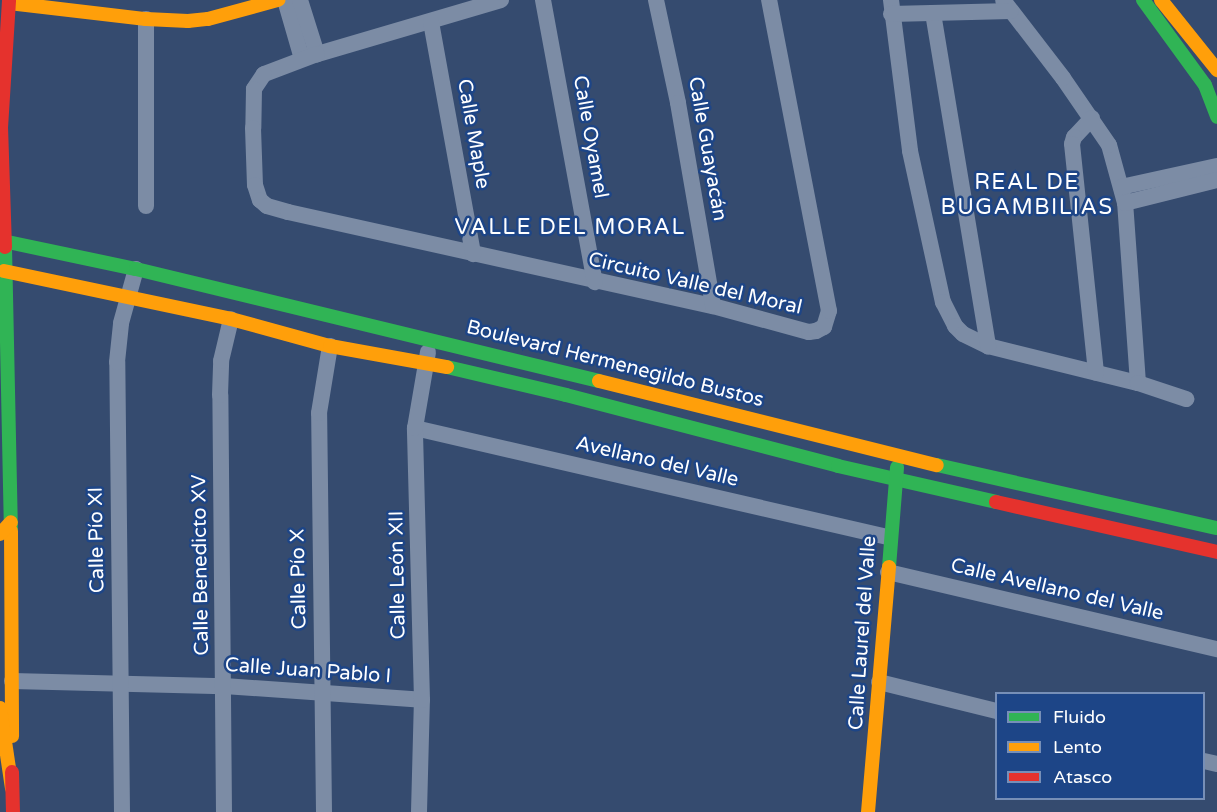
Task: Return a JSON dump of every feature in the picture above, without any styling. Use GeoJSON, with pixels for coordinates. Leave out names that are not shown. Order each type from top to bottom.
{"type":"FeatureCollection","features":[{"type":"Feature","properties":{"kind":"street"},"geometry":{"type":"LineString","coordinates":[[13,812],[10,382],[4,271],[1,128],[9,1],[146,19],[208,19],[278,0]]}},
{"type":"Feature","properties":{"kind":"street"},"geometry":{"type":"LineString","coordinates":[[285,0],[310,57]]}},
{"type":"Feature","properties":{"kind":"street"},"geometry":{"type":"LineString","coordinates":[[300,0],[310,57]]}},
{"type":"Feature","properties":{"kind":"street","name":"Circuito Valle del Moral"},"geometry":{"type":"LineString","coordinates":[[501,0],[310,57],[264,74],[254,89],[255,185],[263,203],[288,212],[595,282],[713,306],[809,332],[824,327],[828,319],[828,299],[769,0]]}},
{"type":"Feature","properties":{"kind":"street","name":"Calle Oyamel"},"geometry":{"type":"LineString","coordinates":[[543,0],[595,282]]}},
{"type":"Feature","properties":{"kind":"street","name":"Calle Guayacán"},"geometry":{"type":"LineString","coordinates":[[656,0],[680,114],[713,306]]}},
{"type":"Feature","properties":{"kind":"street"},"geometry":{"type":"LineString","coordinates":[[1143,0],[1205,85],[1217,117]]}},
{"type":"Feature","properties":{"kind":"street"},"geometry":{"type":"LineString","coordinates":[[1161,0],[1217,70]]}},
{"type":"Feature","properties":{"kind":"street"},"geometry":{"type":"LineString","coordinates":[[1138,383],[1123,195],[1109,145],[1092,118],[1007,5],[933,13],[891,7],[910,151],[943,302],[955,326],[963,334],[988,345],[1138,383],[1186,399]]}},
{"type":"Feature","properties":{"kind":"street"},"geometry":{"type":"LineString","coordinates":[[933,13],[988,345]]}},
{"type":"Feature","properties":{"kind":"street"},"geometry":{"type":"LineString","coordinates":[[146,19],[147,206]]}},
{"type":"Feature","properties":{"kind":"street","name":"Calle Maple"},"geometry":{"type":"LineString","coordinates":[[431,22],[473,254]]}},
{"type":"Feature","properties":{"kind":"street"},"geometry":{"type":"LineString","coordinates":[[1092,118],[1074,137],[1072,144],[1096,373]]}},
{"type":"Feature","properties":{"kind":"street"},"geometry":{"type":"LineString","coordinates":[[1123,195],[1217,166]]}},
{"type":"Feature","properties":{"kind":"street"},"geometry":{"type":"LineString","coordinates":[[1123,195],[1217,180]]}},
{"type":"Feature","properties":{"kind":"street","name":"Boulevard Hermenegildo Bustos"},"geometry":{"type":"LineString","coordinates":[[3,241],[136,269],[431,339],[899,457],[1217,528]]}},
{"type":"Feature","properties":{"kind":"street","name":"Calle Pío XI"},"geometry":{"type":"LineString","coordinates":[[122,812],[117,362],[128,296],[136,269]]}},
{"type":"Feature","properties":{"kind":"street"},"geometry":{"type":"LineString","coordinates":[[4,271],[231,319],[330,346],[425,362],[894,479],[1217,552]]}},
{"type":"Feature","properties":{"kind":"street","name":"Calle Benedicto XV"},"geometry":{"type":"LineString","coordinates":[[224,812],[220,375],[231,319]]}},
{"type":"Feature","properties":{"kind":"street","name":"Calle León XII"},"geometry":{"type":"LineString","coordinates":[[419,812],[422,700],[415,428],[425,362],[431,339]]}},
{"type":"Feature","properties":{"kind":"street","name":"Calle Pío X"},"geometry":{"type":"LineString","coordinates":[[324,812],[319,413],[330,346]]}},
{"type":"Feature","properties":{"kind":"street","name":"Avellano del Valle"},"geometry":{"type":"LineString","coordinates":[[415,428],[890,537]]}},
{"type":"Feature","properties":{"kind":"street","name":"Calle Laurel del Valle"},"geometry":{"type":"LineString","coordinates":[[868,812],[894,479],[899,457]]}},
{"type":"Feature","properties":{"kind":"street"},"geometry":{"type":"LineString","coordinates":[[0,534],[11,522]]}},
{"type":"Feature","properties":{"kind":"street","name":"Calle Avellano del Valle"},"geometry":{"type":"LineString","coordinates":[[888,572],[1217,649]]}},
{"type":"Feature","properties":{"kind":"street","name":"Calle Juan Pablo I"},"geometry":{"type":"LineString","coordinates":[[12,681],[224,686],[422,700]]}},
{"type":"Feature","properties":{"kind":"street"},"geometry":{"type":"LineString","coordinates":[[879,682],[995,711]]}},
{"type":"Feature","properties":{"kind":"street"},"geometry":{"type":"LineString","coordinates":[[0,708],[12,789]]}},
{"type":"Feature","properties":{"kind":"traffic: fast"},"geometry":{"type":"LineString","coordinates":[[1143,0],[1205,85],[1217,117]]}},
{"type":"Feature","properties":{"kind":"traffic: fast"},"geometry":{"type":"LineString","coordinates":[[3,241],[136,269],[599,381]]}},
{"type":"Feature","properties":{"kind":"traffic: fast"},"geometry":{"type":"LineString","coordinates":[[5,247],[11,531]]}},
{"type":"Feature","properties":{"kind":"traffic: fast"},"geometry":{"type":"LineString","coordinates":[[447,367],[566,395],[838,466],[996,502]]}},
{"type":"Feature","properties":{"kind":"traffic: fast"},"geometry":{"type":"LineString","coordinates":[[937,465],[1217,528]]}},
{"type":"Feature","properties":{"kind":"traffic: fast"},"geometry":{"type":"LineString","coordinates":[[889,567],[897,467]]}},
{"type":"Feature","properties":{"kind":"traffic: slow"},"geometry":{"type":"LineString","coordinates":[[9,3],[146,19],[188,21],[208,19],[278,0]]}},
{"type":"Feature","properties":{"kind":"traffic: slow"},"geometry":{"type":"LineString","coordinates":[[1161,0],[1217,70]]}},
{"type":"Feature","properties":{"kind":"traffic: slow"},"geometry":{"type":"LineString","coordinates":[[4,271],[231,319],[330,346],[447,367]]}},
{"type":"Feature","properties":{"kind":"traffic: slow"},"geometry":{"type":"LineString","coordinates":[[599,381],[937,465]]}},
{"type":"Feature","properties":{"kind":"traffic: slow"},"geometry":{"type":"LineString","coordinates":[[0,534],[11,522]]}},
{"type":"Feature","properties":{"kind":"traffic: slow"},"geometry":{"type":"LineString","coordinates":[[11,531],[12,736]]}},
{"type":"Feature","properties":{"kind":"traffic: slow"},"geometry":{"type":"LineString","coordinates":[[868,812],[889,567]]}},
{"type":"Feature","properties":{"kind":"traffic: slow"},"geometry":{"type":"LineString","coordinates":[[0,708],[12,788]]}},
{"type":"Feature","properties":{"kind":"traffic: jam"},"geometry":{"type":"LineString","coordinates":[[5,247],[1,128],[9,0]]}},
{"type":"Feature","properties":{"kind":"traffic: jam"},"geometry":{"type":"LineString","coordinates":[[996,502],[1217,552]]}},
{"type":"Feature","properties":{"kind":"traffic: jam"},"geometry":{"type":"LineString","coordinates":[[12,772],[13,812]]}},
{"type":"Feature","properties":{"kind":"district","name":"REAL DE BUGAMBILIAS"},"geometry":{"type":"Point","coordinates":[1027,194]}},
{"type":"Feature","properties":{"kind":"district","name":"VALLE DEL MORAL"},"geometry":{"type":"Point","coordinates":[570,228]}}]}
